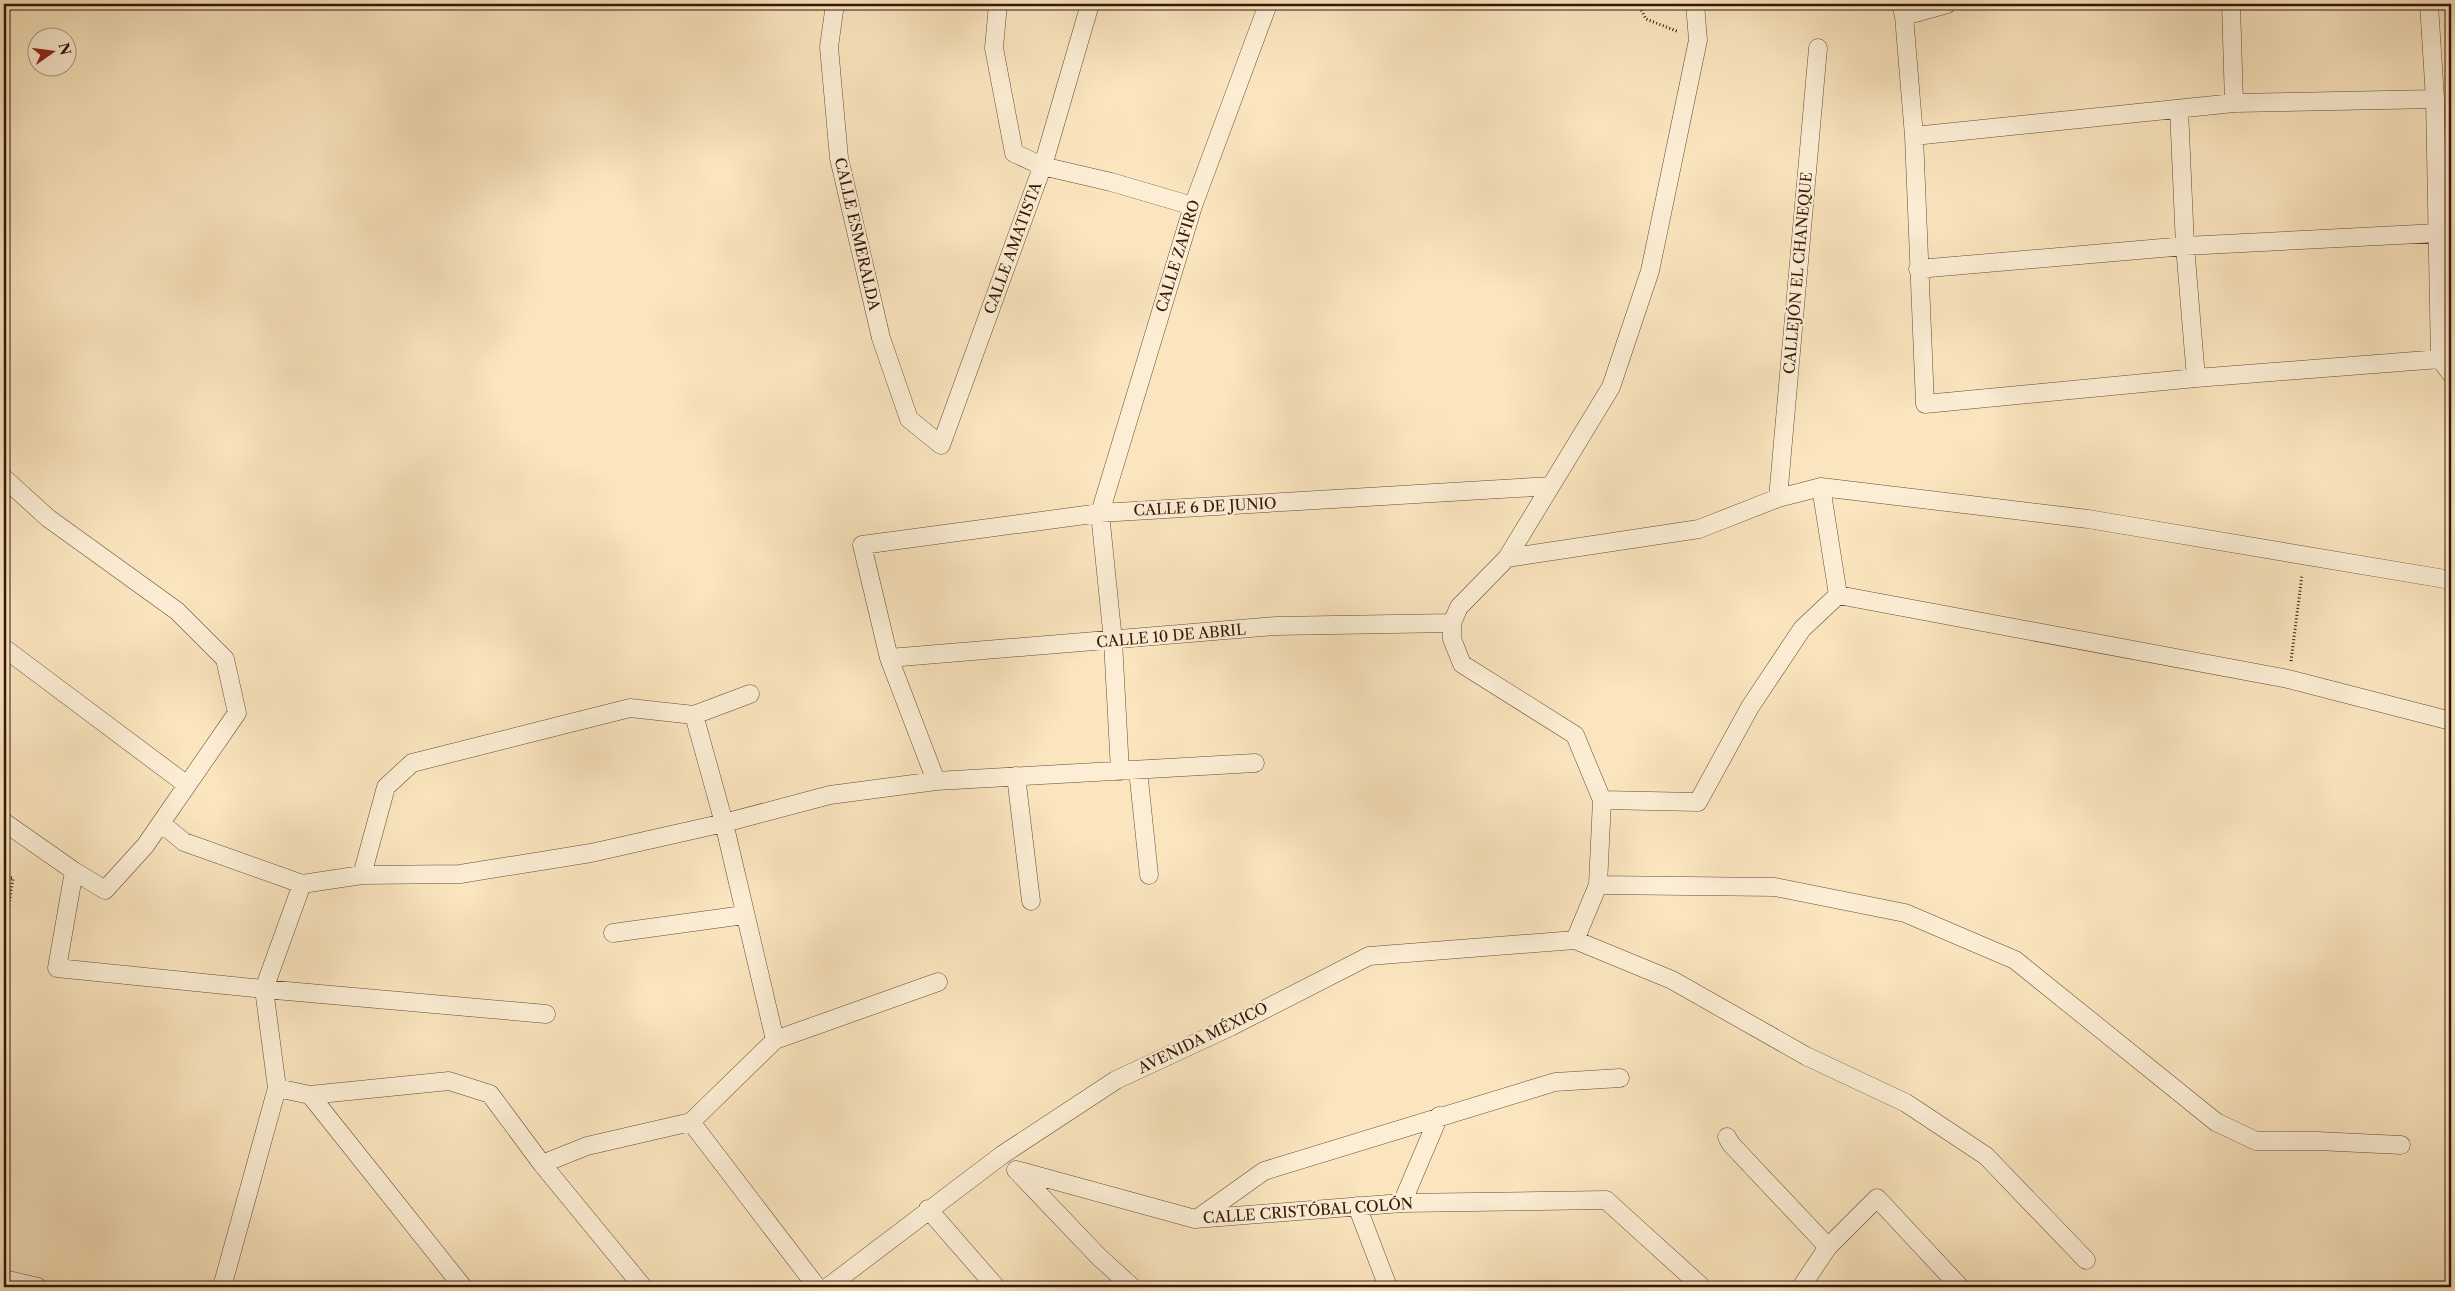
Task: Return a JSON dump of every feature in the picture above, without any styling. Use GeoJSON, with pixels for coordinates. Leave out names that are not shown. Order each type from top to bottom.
{"type":"FeatureCollection","features":[{"type":"Feature","properties":{"kind":"street","name":"CALLE ESMERALDA"},"geometry":{"type":"LineString","coordinates":[[834,4],[829,47],[839,158],[881,338],[909,419],[941,445]]}},
{"type":"Feature","properties":{"kind":"street","name":"CALLE AMATISTA"},"geometry":{"type":"LineString","coordinates":[[941,445],[1042,166],[1014,153],[994,48],[998,4]]}},
{"type":"Feature","properties":{"kind":"street"},"geometry":{"type":"LineString","coordinates":[[1090,4],[1042,166],[1111,182],[1193,206]]}},
{"type":"Feature","properties":{"kind":"street","name":"CALLE ZAFIRO"},"geometry":{"type":"LineString","coordinates":[[1100,513],[1193,206],[1268,4]]}},
{"type":"Feature","properties":{"kind":"street"},"geometry":{"type":"LineString","coordinates":[[1695,4],[1698,40],[1650,271],[1612,387],[1507,558],[1459,607],[1452,623],[1452,639],[1462,664],[1575,735],[1602,800],[1598,885],[1574,940],[1672,980],[1806,1056],[1906,1103],[1986,1156],[2086,1260]]}},
{"type":"Feature","properties":{"kind":"street"},"geometry":{"type":"LineString","coordinates":[[1946,4],[1903,10],[1914,136],[1925,404],[2196,378],[2440,359]]}},
{"type":"Feature","properties":{"kind":"street"},"geometry":{"type":"LineString","coordinates":[[2230,4],[2234,103]]}},
{"type":"Feature","properties":{"kind":"street"},"geometry":{"type":"LineString","coordinates":[[2429,4],[2434,99],[2440,359],[2451,374]]}},
{"type":"Feature","properties":{"kind":"street","name":"CALLEJÓN EL CHANEQUE"},"geometry":{"type":"LineString","coordinates":[[1778,498],[1818,48]]}},
{"type":"Feature","properties":{"kind":"street"},"geometry":{"type":"LineString","coordinates":[[1914,136],[2234,103],[2434,99]]}},
{"type":"Feature","properties":{"kind":"street"},"geometry":{"type":"LineString","coordinates":[[2178,109],[2185,246],[2196,378]]}},
{"type":"Feature","properties":{"kind":"street"},"geometry":{"type":"LineString","coordinates":[[1918,269],[2185,246],[2438,233]]}},
{"type":"Feature","properties":{"kind":"street"},"geometry":{"type":"LineString","coordinates":[[4,478],[48,518],[177,611],[225,659],[237,713],[145,846],[105,890],[74,871],[4,822]]}},
{"type":"Feature","properties":{"kind":"street","name":"CALLE 6 DE JUNIO"},"geometry":{"type":"LineString","coordinates":[[889,658],[862,544],[1100,513],[1551,486]]}},
{"type":"Feature","properties":{"kind":"street"},"geometry":{"type":"LineString","coordinates":[[1507,558],[1699,529],[1778,498],[1821,487],[2088,519],[2305,557],[2451,580]]}},
{"type":"Feature","properties":{"kind":"street"},"geometry":{"type":"LineString","coordinates":[[1821,487],[1838,595]]}},
{"type":"Feature","properties":{"kind":"street"},"geometry":{"type":"LineString","coordinates":[[1100,513],[1113,641],[1120,771]]}},
{"type":"Feature","properties":{"kind":"street"},"geometry":{"type":"LineString","coordinates":[[1838,595],[2288,679],[2451,721]]}},
{"type":"Feature","properties":{"kind":"street"},"geometry":{"type":"LineString","coordinates":[[1602,800],[1698,802],[1750,707],[1802,629],[1838,595]]}},
{"type":"Feature","properties":{"kind":"street","name":"CALLE 10 DE ABRIL"},"geometry":{"type":"LineString","coordinates":[[889,658],[1113,641],[1276,626],[1452,623]]}},
{"type":"Feature","properties":{"kind":"street"},"geometry":{"type":"LineString","coordinates":[[4,648],[187,785]]}},
{"type":"Feature","properties":{"kind":"street"},"geometry":{"type":"LineString","coordinates":[[889,658],[936,781]]}},
{"type":"Feature","properties":{"kind":"street"},"geometry":{"type":"LineString","coordinates":[[362,875],[386,787],[412,763],[630,708],[694,715],[750,694]]}},
{"type":"Feature","properties":{"kind":"street"},"geometry":{"type":"LineString","coordinates":[[694,715],[724,823],[744,915],[775,1040]]}},
{"type":"Feature","properties":{"kind":"street"},"geometry":{"type":"LineString","coordinates":[[161,823],[184,842],[302,884],[362,875],[460,874],[591,853],[724,823],[830,795],[936,781],[1255,763]]}},
{"type":"Feature","properties":{"kind":"street"},"geometry":{"type":"LineString","coordinates":[[1138,770],[1149,875]]}},
{"type":"Feature","properties":{"kind":"street"},"geometry":{"type":"LineString","coordinates":[[1016,776],[1031,901]]}},
{"type":"Feature","properties":{"kind":"street"},"geometry":{"type":"LineString","coordinates":[[74,871],[57,968],[264,990],[546,1014]]}},
{"type":"Feature","properties":{"kind":"street"},"geometry":{"type":"LineString","coordinates":[[222,1287],[277,1088],[264,990],[302,884]]}},
{"type":"Feature","properties":{"kind":"street"},"geometry":{"type":"LineString","coordinates":[[1598,885],[1775,887],[1906,913],[2015,960],[2216,1122],[2256,1140],[2317,1141],[2401,1146]]}},
{"type":"Feature","properties":{"kind":"street"},"geometry":{"type":"LineString","coordinates":[[613,933],[744,915]]}},
{"type":"Feature","properties":{"kind":"street","name":"AVENIDA MÉXICO"},"geometry":{"type":"LineString","coordinates":[[828,1287],[928,1209],[1002,1155],[1116,1080],[1230,1027],[1369,956],[1574,940]]}},
{"type":"Feature","properties":{"kind":"street"},"geometry":{"type":"LineString","coordinates":[[542,1164],[587,1146],[691,1122],[775,1040],[938,982]]}},
{"type":"Feature","properties":{"kind":"street"},"geometry":{"type":"LineString","coordinates":[[1195,1219],[1264,1170],[1555,1082],[1620,1078]]}},
{"type":"Feature","properties":{"kind":"street"},"geometry":{"type":"LineString","coordinates":[[277,1088],[310,1095],[449,1081],[490,1094],[542,1164],[643,1287]]}},
{"type":"Feature","properties":{"kind":"street"},"geometry":{"type":"LineString","coordinates":[[310,1095],[463,1287]]}},
{"type":"Feature","properties":{"kind":"street"},"geometry":{"type":"LineString","coordinates":[[1402,1203],[1439,1116]]}},
{"type":"Feature","properties":{"kind":"street"},"geometry":{"type":"LineString","coordinates":[[691,1122],[817,1287]]}},
{"type":"Feature","properties":{"kind":"street"},"geometry":{"type":"LineString","coordinates":[[1726,1137],[1828,1247]]}},
{"type":"Feature","properties":{"kind":"street"},"geometry":{"type":"LineString","coordinates":[[1002,1155],[1099,1257],[1132,1287]]}},
{"type":"Feature","properties":{"kind":"street","name":"CALLE CRISTÓBAL COLÓN"},"geometry":{"type":"LineString","coordinates":[[1016,1170],[1195,1219],[1402,1203],[1606,1200],[1702,1287]]}},
{"type":"Feature","properties":{"kind":"street"},"geometry":{"type":"LineString","coordinates":[[1801,1287],[1828,1247],[1877,1198],[1960,1287]]}},
{"type":"Feature","properties":{"kind":"street"},"geometry":{"type":"LineString","coordinates":[[1357,1206],[1388,1287]]}},
{"type":"Feature","properties":{"kind":"street"},"geometry":{"type":"LineString","coordinates":[[928,1209],[996,1287]]}},
{"type":"Feature","properties":{"kind":"street"},"geometry":{"type":"LineString","coordinates":[[4,1279],[38,1287]]}},
{"type":"Feature","properties":{"kind":"path"},"geometry":{"type":"LineString","coordinates":[[1638,4],[1646,19],[1698,40]]}},
{"type":"Feature","properties":{"kind":"path"},"geometry":{"type":"LineString","coordinates":[[2288,679],[2305,557]]}},
{"type":"Feature","properties":{"kind":"path"},"geometry":{"type":"LineString","coordinates":[[4,877],[13,878],[4,938]]}}]}
